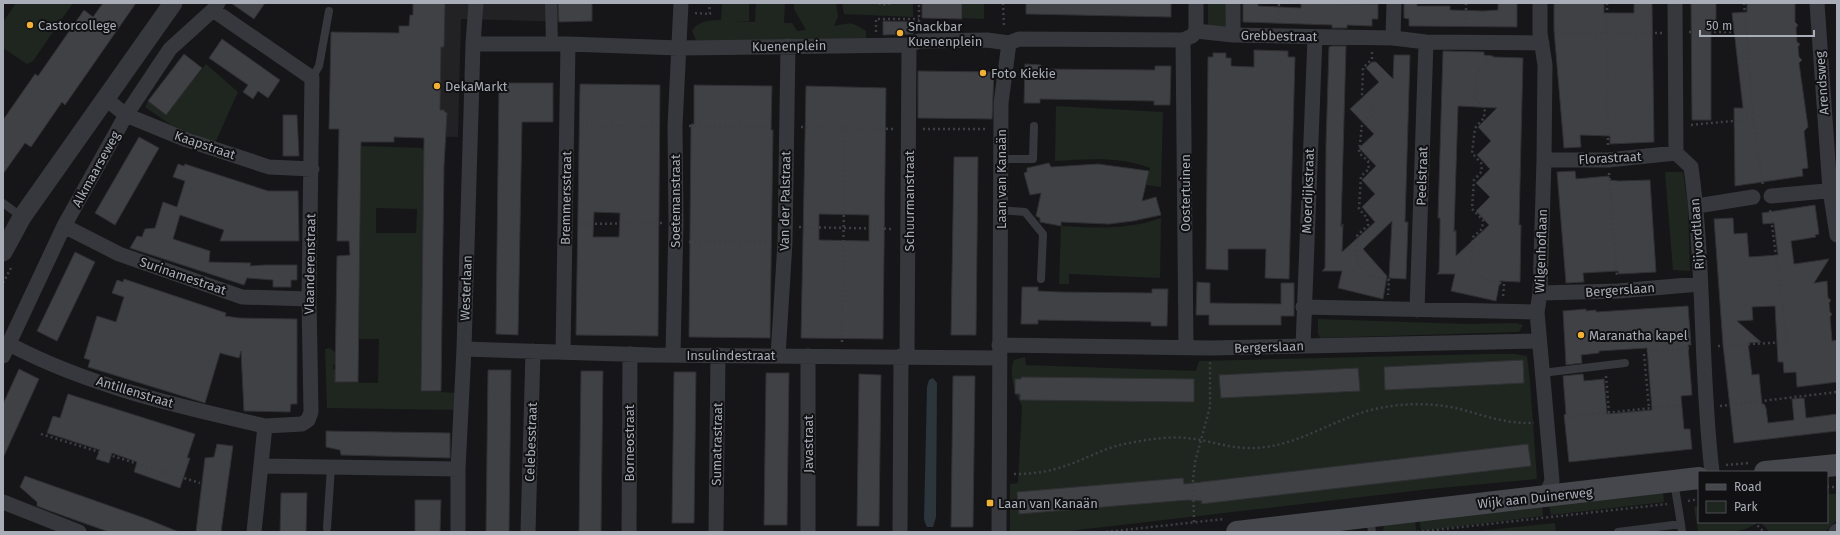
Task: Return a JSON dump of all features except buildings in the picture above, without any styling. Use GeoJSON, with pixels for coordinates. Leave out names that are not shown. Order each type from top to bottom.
{"type":"FeatureCollection","features":[{"type":"Feature","properties":{"kind":"main road"},"geometry":{"type":"LineString","coordinates":[[1778,471],[1837,466]]}},
{"type":"Feature","properties":{"kind":"main road","name":"Wijk aan Duinerweg"},"geometry":{"type":"LineString","coordinates":[[1237,532],[1371,524],[1545,497],[1698,478]]}},
{"type":"Feature","properties":{"kind":"street"},"geometry":{"type":"LineString","coordinates":[[3,252],[22,217],[174,3]]}},
{"type":"Feature","properties":{"kind":"street","name":"Westerlaan"},"geometry":{"type":"LineString","coordinates":[[458,532],[458,470],[464,349],[473,44],[476,3]]}},
{"type":"Feature","properties":{"kind":"street"},"geometry":{"type":"LineString","coordinates":[[551,3],[552,44]]}},
{"type":"Feature","properties":{"kind":"street"},"geometry":{"type":"LineString","coordinates":[[1014,41],[1183,40],[1192,36],[1196,32],[1196,3]]}},
{"type":"Feature","properties":{"kind":"street"},"geometry":{"type":"LineString","coordinates":[[1233,3],[1233,35]]}},
{"type":"Feature","properties":{"kind":"street"},"geometry":{"type":"LineString","coordinates":[[1393,38],[1394,3]]}},
{"type":"Feature","properties":{"kind":"street","name":"Wilgenhoflaan"},"geometry":{"type":"LineString","coordinates":[[1540,3],[1541,38],[1545,65],[1540,293],[1537,312],[1552,481],[1545,497]]}},
{"type":"Feature","properties":{"kind":"street"},"geometry":{"type":"LineString","coordinates":[[1675,3],[1676,153]]}},
{"type":"Feature","properties":{"kind":"street","name":"Arendsweg"},"geometry":{"type":"LineString","coordinates":[[1817,3],[1837,235]]}},
{"type":"Feature","properties":{"kind":"street"},"geometry":{"type":"LineString","coordinates":[[215,7],[312,78]]}},
{"type":"Feature","properties":{"kind":"street","name":"Alkmaarseweg"},"geometry":{"type":"LineString","coordinates":[[6,350],[64,226],[126,115],[170,49],[215,7]]}},
{"type":"Feature","properties":{"kind":"street","name":"Soetemanstraat"},"geometry":{"type":"LineString","coordinates":[[673,355],[676,223],[675,126],[681,8]]}},
{"type":"Feature","properties":{"kind":"street","name":"Grebbestraat"},"geometry":{"type":"LineString","coordinates":[[1196,32],[1233,35],[1393,38],[1426,42],[1487,42],[1541,38]]}},
{"type":"Feature","properties":{"kind":"street","name":"Moerdijkstraat"},"geometry":{"type":"LineString","coordinates":[[1303,346],[1315,37]]}},
{"type":"Feature","properties":{"kind":"street","name":"Kuenenplein"},"geometry":{"type":"LineString","coordinates":[[473,44],[568,44],[679,48],[875,45],[987,40],[1014,41]]}},
{"type":"Feature","properties":{"kind":"street","name":"Oostertuinen"},"geometry":{"type":"LineString","coordinates":[[1183,40],[1186,347]]}},
{"type":"Feature","properties":{"kind":"street","name":"Laan van Kanaän"},"geometry":{"type":"LineString","coordinates":[[999,532],[1001,103],[1014,41]]}},
{"type":"Feature","properties":{"kind":"street","name":"Peelstraat"},"geometry":{"type":"LineString","coordinates":[[1417,310],[1426,42]]}},
{"type":"Feature","properties":{"kind":"street","name":"Schuurmanstraat"},"geometry":{"type":"LineString","coordinates":[[900,532],[904,356],[909,229],[909,129],[914,43]]}},
{"type":"Feature","properties":{"kind":"street","name":"Bremmersstraat"},"geometry":{"type":"LineString","coordinates":[[563,352],[568,44]]}},
{"type":"Feature","properties":{"kind":"street","name":"Van der Palstraat"},"geometry":{"type":"LineString","coordinates":[[778,356],[785,242],[788,46]]}},
{"type":"Feature","properties":{"kind":"street","name":"Vlaanderenstraat"},"geometry":{"type":"LineString","coordinates":[[265,426],[302,424],[308,420],[311,412],[309,298],[312,169],[312,78]]}},
{"type":"Feature","properties":{"kind":"street","name":"Kaapstraat"},"geometry":{"type":"LineString","coordinates":[[106,99],[126,115],[187,140],[269,167],[312,169]]}},
{"type":"Feature","properties":{"kind":"street","name":"Florastraat"},"geometry":{"type":"LineString","coordinates":[[1544,160],[1608,160],[1676,153]]}},
{"type":"Feature","properties":{"kind":"street","name":"Rijvordtlaan"},"geometry":{"type":"LineString","coordinates":[[1676,153],[1691,166],[1697,206],[1703,347],[1712,471]]}},
{"type":"Feature","properties":{"kind":"street"},"geometry":{"type":"LineString","coordinates":[[1697,206],[1764,196],[1834,190]]}},
{"type":"Feature","properties":{"kind":"street","name":"Surinamestraat"},"geometry":{"type":"LineString","coordinates":[[64,226],[119,254],[242,297],[309,298]]}},
{"type":"Feature","properties":{"kind":"street","name":"Bergerslaan"},"geometry":{"type":"LineString","coordinates":[[1540,293],[1618,292],[1700,284]]}},
{"type":"Feature","properties":{"kind":"street"},"geometry":{"type":"LineString","coordinates":[[1304,307],[1387,310],[1537,312]]}},
{"type":"Feature","properties":{"kind":"street","name":"Bergerslaan"},"geometry":{"type":"LineString","coordinates":[[999,351],[1539,341]]}},
{"type":"Feature","properties":{"kind":"street","name":"Insulindestraat"},"geometry":{"type":"LineString","coordinates":[[464,349],[673,355],[778,356],[904,356],[999,351]]}},
{"type":"Feature","properties":{"kind":"street","name":"Antillenstraat"},"geometry":{"type":"LineString","coordinates":[[6,350],[184,407],[265,426]]}},
{"type":"Feature","properties":{"kind":"street","name":"Celebesstraat"},"geometry":{"type":"LineString","coordinates":[[528,532],[533,351]]}},
{"type":"Feature","properties":{"kind":"street","name":"Borneostraat"},"geometry":{"type":"LineString","coordinates":[[629,532],[630,354]]}},
{"type":"Feature","properties":{"kind":"street","name":"Sumatrastraat"},"geometry":{"type":"LineString","coordinates":[[716,532],[718,355]]}},
{"type":"Feature","properties":{"kind":"street","name":"Javastraat"},"geometry":{"type":"LineString","coordinates":[[808,356],[808,532]]}},
{"type":"Feature","properties":{"kind":"street"},"geometry":{"type":"LineString","coordinates":[[254,532],[265,426]]}},
{"type":"Feature","properties":{"kind":"street"},"geometry":{"type":"LineString","coordinates":[[262,466],[458,470]]}},
{"type":"Feature","properties":{"kind":"street"},"geometry":{"type":"LineString","coordinates":[[3,502],[79,532]]}},
{"type":"Feature","properties":{"kind":"lane"},"geometry":{"type":"LineString","coordinates":[[312,78],[318,66],[329,10]]}},
{"type":"Feature","properties":{"kind":"lane"},"geometry":{"type":"LineString","coordinates":[[1001,159],[1033,159],[1034,126]]}},
{"type":"Feature","properties":{"kind":"lane"},"geometry":{"type":"LineString","coordinates":[[3,203],[22,217]]}},
{"type":"Feature","properties":{"kind":"lane"},"geometry":{"type":"LineString","coordinates":[[1000,210],[1025,212],[1043,234],[1041,279]]}},
{"type":"Feature","properties":{"kind":"lane"},"geometry":{"type":"LineString","coordinates":[[1542,373],[1625,363]]}},
{"type":"Feature","properties":{"kind":"lane"},"geometry":{"type":"LineString","coordinates":[[327,528],[331,467]]}},
{"type":"Feature","properties":{"kind":"lane"},"geometry":{"type":"LineString","coordinates":[[1618,532],[1681,528],[1674,481]]}},
{"type":"Feature","properties":{"kind":"path"},"geometry":{"type":"LineString","coordinates":[[681,8],[710,14],[710,3]]}},
{"type":"Feature","properties":{"kind":"path"},"geometry":{"type":"LineString","coordinates":[[880,3],[882,5],[892,3]]}},
{"type":"Feature","properties":{"kind":"path"},"geometry":{"type":"LineString","coordinates":[[914,43],[919,19],[919,3]]}},
{"type":"Feature","properties":{"kind":"path"},"geometry":{"type":"LineString","coordinates":[[1003,3],[1003,24],[1014,41]]}},
{"type":"Feature","properties":{"kind":"path"},"geometry":{"type":"LineString","coordinates":[[1465,41],[1466,3]]}},
{"type":"Feature","properties":{"kind":"path"},"geometry":{"type":"LineString","coordinates":[[1647,351],[1787,342],[1753,119],[1745,32],[1744,3]]}},
{"type":"Feature","properties":{"kind":"path"},"geometry":{"type":"LineString","coordinates":[[875,45],[876,19],[919,19]]}},
{"type":"Feature","properties":{"kind":"path"},"geometry":{"type":"LineString","coordinates":[[1541,38],[1745,32]]}},
{"type":"Feature","properties":{"kind":"path"},"geometry":{"type":"LineString","coordinates":[[1371,38],[1372,59],[1363,68],[1362,96],[1371,105],[1372,115],[1362,124],[1360,153],[1368,161],[1369,169],[1361,176],[1359,209],[1367,218],[1368,225],[1357,236],[1357,263],[1371,277],[1389,280],[1387,310]]}},
{"type":"Feature","properties":{"kind":"path"},"geometry":{"type":"LineString","coordinates":[[1487,42],[1486,62],[1477,72],[1476,98],[1485,108],[1484,118],[1474,128],[1472,153],[1481,163],[1482,171],[1474,180],[1472,209],[1483,220],[1482,229],[1473,237],[1471,266],[1483,279],[1504,284],[1503,311]]}},
{"type":"Feature","properties":{"kind":"path"},"geometry":{"type":"LineString","coordinates":[[1676,127],[1753,119]]}},
{"type":"Feature","properties":{"kind":"path"},"geometry":{"type":"LineString","coordinates":[[567,125],[1001,129]]}},
{"type":"Feature","properties":{"kind":"path"},"geometry":{"type":"LineString","coordinates":[[842,356],[845,128]]}},
{"type":"Feature","properties":{"kind":"path"},"geometry":{"type":"LineString","coordinates":[[565,224],[676,223]]}},
{"type":"Feature","properties":{"kind":"path"},"geometry":{"type":"LineString","coordinates":[[785,227],[909,229]]}},
{"type":"Feature","properties":{"kind":"path"},"geometry":{"type":"LineString","coordinates":[[675,241],[785,242]]}},
{"type":"Feature","properties":{"kind":"path"},"geometry":{"type":"LineString","coordinates":[[1194,522],[1193,480],[1195,462],[1210,407],[1210,348]]}},
{"type":"Feature","properties":{"kind":"path"},"geometry":{"type":"LineString","coordinates":[[1644,354],[1649,408]]}},
{"type":"Feature","properties":{"kind":"path"},"geometry":{"type":"LineString","coordinates":[[1605,365],[1609,412]]}},
{"type":"Feature","properties":{"kind":"path"},"geometry":{"type":"LineString","coordinates":[[1707,407],[1837,392]]}},
{"type":"Feature","properties":{"kind":"path"},"geometry":{"type":"LineString","coordinates":[[1000,474],[1042,473],[1064,467],[1121,445],[1156,438],[1187,438],[1253,448],[1275,445],[1303,438],[1358,413],[1383,407],[1407,404],[1458,409],[1507,422],[1546,422]]}},
{"type":"Feature","properties":{"kind":"path"},"geometry":{"type":"LineString","coordinates":[[1568,417],[1679,405]]}},
{"type":"Feature","properties":{"kind":"path"},"geometry":{"type":"LineString","coordinates":[[41,434],[200,483]]}},
{"type":"Feature","properties":{"kind":"path","name":"Wijk aan Duinerweg"},"geometry":{"type":"LineString","coordinates":[[1417,532],[1698,499]]}},
{"type":"Feature","properties":{"kind":"path"},"geometry":{"type":"LineString","coordinates":[[1755,523],[1764,532]]}},
{"type":"Feature","properties":{"kind":"shaded area"},"geometry":{"type":"Polygon","coordinates":[[[424,3],[569,3],[570,22],[461,19],[458,137],[347,135],[424,3]]]}},
{"type":"Feature","properties":{"kind":"shaded area"},"geometry":{"type":"Polygon","coordinates":[[[933,378],[937,383],[936,517],[933,527],[927,527],[924,520],[927,387],[929,380],[933,378]]]}},
{"type":"Feature","properties":{"kind":"green space","name":"Castorcollege"},"geometry":{"type":"Polygon","coordinates":[[[16,3],[73,3],[33,61],[27,64],[3,48],[3,22],[16,3]]]}},
{"type":"Feature","properties":{"kind":"green space"},"geometry":{"type":"Polygon","coordinates":[[[722,3],[749,3],[749,21],[734,21],[755,22],[756,3],[785,3],[784,23],[792,23],[797,31],[806,30],[794,9],[794,3],[836,3],[838,17],[834,26],[853,24],[866,31],[866,38],[861,42],[696,40],[692,31],[697,25],[709,21],[721,20],[722,3]]]}},
{"type":"Feature","properties":{"kind":"green space"},"geometry":{"type":"Polygon","coordinates":[[[842,3],[913,3],[913,17],[844,14],[842,3]]]}},
{"type":"Feature","properties":{"kind":"green space"},"geometry":{"type":"Polygon","coordinates":[[[963,3],[984,3],[984,19],[963,18],[963,3]]]}},
{"type":"Feature","properties":{"kind":"green space"},"geometry":{"type":"Polygon","coordinates":[[[1208,3],[1226,3],[1225,28],[1208,27],[1208,3]]]}},
{"type":"Feature","properties":{"kind":"green space"},"geometry":{"type":"Polygon","coordinates":[[[206,64],[238,92],[215,143],[171,125],[145,107],[148,101],[165,115],[206,64]]]}},
{"type":"Feature","properties":{"kind":"green space"},"geometry":{"type":"Polygon","coordinates":[[[1056,106],[1163,112],[1161,187],[1146,185],[1150,168],[1139,164],[1103,159],[1055,161],[1056,106]]]}},
{"type":"Feature","properties":{"kind":"green space"},"geometry":{"type":"Polygon","coordinates":[[[361,146],[422,148],[424,151],[421,391],[458,393],[459,410],[327,408],[325,349],[330,348],[336,353],[336,364],[333,365],[333,369],[336,370],[336,382],[378,383],[379,339],[359,339],[361,146]],[[376,208],[376,233],[416,233],[417,209],[376,208]]]}},
{"type":"Feature","properties":{"kind":"green space"},"geometry":{"type":"Polygon","coordinates":[[[1665,172],[1683,172],[1688,206],[1690,271],[1673,270],[1665,172]]]}},
{"type":"Feature","properties":{"kind":"green space"},"geometry":{"type":"Polygon","coordinates":[[[1161,218],[1160,278],[1069,274],[1069,284],[1059,284],[1061,226],[1099,228],[1124,226],[1136,225],[1161,218]]]}},
{"type":"Feature","properties":{"kind":"green space"},"geometry":{"type":"Polygon","coordinates":[[[1318,319],[1467,324],[1516,323],[1523,325],[1519,332],[1320,338],[1318,333],[1318,319]]]}},
{"type":"Feature","properties":{"kind":"green space"},"geometry":{"type":"Polygon","coordinates":[[[1515,354],[1527,356],[1537,479],[1430,489],[1061,532],[1010,532],[1010,484],[1018,483],[1022,406],[1013,383],[1012,365],[1014,360],[1025,357],[1026,365],[1196,371],[1199,361],[1515,354]]]}},
{"type":"Feature","properties":{"kind":"green space"},"geometry":{"type":"Polygon","coordinates":[[[1663,492],[1664,502],[1551,515],[1549,505],[1663,492]]]}},
{"type":"Feature","properties":{"kind":"green space"},"geometry":{"type":"Polygon","coordinates":[[[1828,494],[1837,494],[1837,520],[1825,532],[1770,532],[1761,523],[1828,523],[1828,494]]]}},
{"type":"Feature","properties":{"kind":"green space"},"geometry":{"type":"Polygon","coordinates":[[[1542,505],[1543,516],[1421,531],[1419,519],[1542,505]]]}},
{"type":"Feature","properties":{"kind":"green space"},"geometry":{"type":"Polygon","coordinates":[[[1698,506],[1698,523],[1756,523],[1738,531],[1698,532],[1694,507],[1698,506]]]}},
{"type":"Feature","properties":{"kind":"green space"},"geometry":{"type":"Polygon","coordinates":[[[1415,520],[1416,531],[1383,532],[1384,523],[1415,520]]]}},
{"type":"Feature","properties":{"kind":"green space"},"geometry":{"type":"Polygon","coordinates":[[[1555,523],[1556,532],[1471,532],[1555,523]]]}},
{"type":"Feature","properties":{"kind":"place","name":"Castorcollege"},"geometry":{"type":"Point","coordinates":[30,25]}},
{"type":"Feature","properties":{"kind":"place","name":"Snackbar Kuenenplein"},"geometry":{"type":"Point","coordinates":[900,33]}},
{"type":"Feature","properties":{"kind":"place","name":"Foto Kiekie"},"geometry":{"type":"Point","coordinates":[983,73]}},
{"type":"Feature","properties":{"kind":"place","name":"DekaMarkt"},"geometry":{"type":"Point","coordinates":[437,86]}},
{"type":"Feature","properties":{"kind":"place","name":"Maranatha kapel"},"geometry":{"type":"Point","coordinates":[1581,335]}},
{"type":"Feature","properties":{"kind":"place","name":"Laan van Kanaän"},"geometry":{"type":"Point","coordinates":[990,503]}}]}
